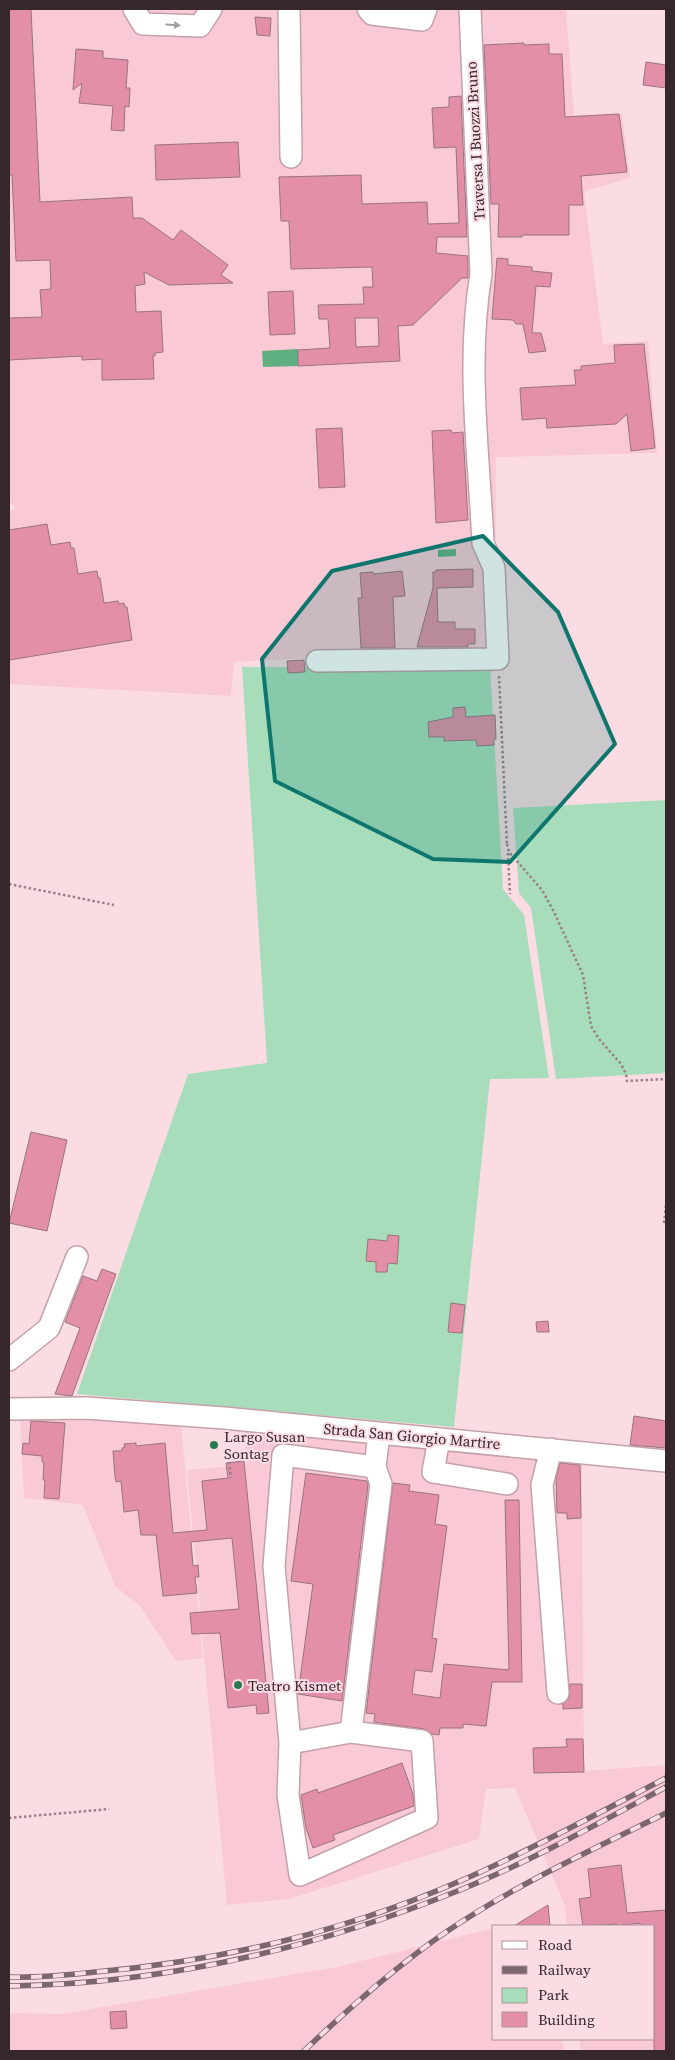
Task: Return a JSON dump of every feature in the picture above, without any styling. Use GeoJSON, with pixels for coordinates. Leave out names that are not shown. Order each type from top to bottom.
{"type":"FeatureCollection","features":[{"type":"Feature","properties":{"kind":"street"},"geometry":{"type":"LineString","coordinates":[[134,9],[143,24],[200,26],[212,9]]}},
{"type":"Feature","properties":{"kind":"street"},"geometry":{"type":"LineString","coordinates":[[289,9],[291,157]]}},
{"type":"Feature","properties":{"kind":"street"},"geometry":{"type":"LineString","coordinates":[[368,9],[372,14],[422,20],[426,9]]}},
{"type":"Feature","properties":{"kind":"street","name":"Traversa I Buozzi Bruno"},"geometry":{"type":"LineString","coordinates":[[470,9],[481,274],[477,295],[474,369],[483,544],[494,568],[498,659]]}},
{"type":"Feature","properties":{"kind":"street"},"geometry":{"type":"LineString","coordinates":[[318,661],[498,659]]}},
{"type":"Feature","properties":{"kind":"street"},"geometry":{"type":"LineString","coordinates":[[9,1360],[49,1328],[77,1257]]}},
{"type":"Feature","properties":{"kind":"street","name":"Strada San Giorgio Martire"},"geometry":{"type":"LineString","coordinates":[[9,1408],[86,1408],[379,1433],[666,1461]]}},
{"type":"Feature","properties":{"kind":"street"},"geometry":{"type":"LineString","coordinates":[[351,1732],[381,1484],[375,1467],[379,1433]]}},
{"type":"Feature","properties":{"kind":"street"},"geometry":{"type":"LineString","coordinates":[[439,1439],[433,1472],[507,1484]]}},
{"type":"Feature","properties":{"kind":"street"},"geometry":{"type":"LineString","coordinates":[[551,1450],[542,1485],[558,1692]]}},
{"type":"Feature","properties":{"kind":"street"},"geometry":{"type":"LineString","coordinates":[[290,1743],[351,1732],[422,1741],[427,1818],[300,1875],[288,1795],[290,1743],[274,1566],[284,1455],[375,1467]]}},
{"type":"Feature","properties":{"kind":"path"},"geometry":{"type":"LineString","coordinates":[[498,659],[510,894]]}},
{"type":"Feature","properties":{"kind":"path"},"geometry":{"type":"LineString","coordinates":[[507,844],[508,852],[542,890],[553,910],[584,975],[590,1026],[621,1064],[627,1081],[666,1079]]}},
{"type":"Feature","properties":{"kind":"path"},"geometry":{"type":"LineString","coordinates":[[9,884],[114,905]]}},
{"type":"Feature","properties":{"kind":"path"},"geometry":{"type":"LineString","coordinates":[[664,1223],[666,1205]]}},
{"type":"Feature","properties":{"kind":"path"},"geometry":{"type":"LineString","coordinates":[[228,1452],[231,1478]]}},
{"type":"Feature","properties":{"kind":"path"},"geometry":{"type":"LineString","coordinates":[[9,1818],[109,1809]]}},
{"type":"Feature","properties":{"kind":"highlighted area"},"geometry":{"type":"Polygon","coordinates":[[[483,536],[558,612],[615,744],[510,862],[433,859],[275,781],[262,659],[332,571],[483,536]]]}},
{"type":"Feature","properties":{"kind":"shaded area"},"geometry":{"type":"Polygon","coordinates":[[[9,9],[566,9],[574,115],[622,114],[630,178],[584,191],[603,344],[648,341],[657,453],[496,457],[495,649],[234,662],[231,696],[9,684],[9,511],[16,509],[9,501],[9,9]]]}},
{"type":"Feature","properties":{"kind":"shaded area"},"geometry":{"type":"Polygon","coordinates":[[[298,349],[298,366],[263,367],[262,351],[298,349]]]}},
{"type":"Feature","properties":{"kind":"shaded area"},"geometry":{"type":"Polygon","coordinates":[[[456,549],[456,556],[438,557],[438,550],[456,549]]]}},
{"type":"Feature","properties":{"kind":"shaded area"},"geometry":{"type":"Polygon","coordinates":[[[20,1416],[181,1424],[203,1658],[176,1661],[140,1606],[115,1586],[83,1505],[24,1498],[20,1416]]]}},
{"type":"Feature","properties":{"kind":"shaded area"},"geometry":{"type":"Polygon","coordinates":[[[244,1429],[582,1461],[584,1771],[666,1765],[666,2051],[581,2051],[579,2040],[655,2040],[655,1925],[567,1925],[565,1906],[515,1788],[486,1789],[479,1839],[289,1899],[227,1905],[187,1470],[247,1465],[244,1429]]]}},
{"type":"Feature","properties":{"kind":"shaded area"},"geometry":{"type":"Polygon","coordinates":[[[492,1928],[492,2040],[561,2040],[565,2051],[9,2051],[9,2013],[62,2014],[337,1967],[492,1928]]]}},
{"type":"Feature","properties":{"kind":"green space"},"geometry":{"type":"Polygon","coordinates":[[[242,667],[490,667],[503,889],[524,915],[549,1078],[490,1079],[454,1427],[77,1394],[188,1074],[267,1063],[242,667]]]}},
{"type":"Feature","properties":{"kind":"green space"},"geometry":{"type":"Polygon","coordinates":[[[666,800],[666,1073],[556,1079],[531,908],[519,893],[513,808],[666,800]]]}},
{"type":"Feature","properties":{"kind":"building"},"geometry":{"type":"Polygon","coordinates":[[[9,9],[31,9],[40,202],[132,197],[133,218],[142,218],[173,240],[181,230],[228,265],[221,275],[233,283],[169,285],[144,272],[145,284],[135,286],[136,312],[161,311],[163,352],[155,353],[155,356],[153,356],[154,379],[102,380],[102,359],[82,360],[82,356],[9,360],[9,318],[42,317],[40,290],[51,289],[50,260],[16,261],[12,175],[9,175],[9,9]]]}},
{"type":"Feature","properties":{"kind":"building"},"geometry":{"type":"Polygon","coordinates":[[[255,17],[271,18],[270,36],[257,35],[255,17]]]}},
{"type":"Feature","properties":{"kind":"building"},"geometry":{"type":"Polygon","coordinates":[[[524,43],[524,45],[549,44],[549,54],[562,54],[565,117],[619,114],[627,172],[581,176],[583,205],[569,205],[569,235],[498,237],[499,204],[491,204],[484,45],[524,43]]]}},
{"type":"Feature","properties":{"kind":"building"},"geometry":{"type":"Polygon","coordinates":[[[76,49],[103,51],[103,58],[128,60],[126,88],[130,88],[129,107],[125,106],[124,131],[111,130],[113,106],[79,103],[82,83],[73,90],[76,49]]]}},
{"type":"Feature","properties":{"kind":"building"},"geometry":{"type":"Polygon","coordinates":[[[646,62],[666,65],[666,88],[643,85],[646,62]]]}},
{"type":"Feature","properties":{"kind":"building"},"geometry":{"type":"Polygon","coordinates":[[[461,96],[467,237],[437,237],[436,253],[468,256],[468,278],[462,278],[413,325],[398,326],[400,361],[298,366],[298,350],[330,348],[328,319],[319,319],[318,305],[364,304],[363,287],[373,287],[372,267],[291,269],[289,221],[281,221],[279,177],[361,175],[362,204],[427,202],[428,224],[459,223],[456,147],[434,148],[432,108],[449,107],[449,97],[461,96]],[[355,318],[356,347],[379,346],[378,318],[355,318]]]}},
{"type":"Feature","properties":{"kind":"building"},"geometry":{"type":"Polygon","coordinates":[[[238,142],[240,177],[156,180],[155,145],[238,142]]]}},
{"type":"Feature","properties":{"kind":"building"},"geometry":{"type":"Polygon","coordinates":[[[497,258],[508,259],[508,265],[532,267],[532,271],[552,273],[550,287],[536,286],[532,333],[541,333],[546,351],[529,353],[523,324],[516,324],[513,320],[492,319],[497,258]]]}},
{"type":"Feature","properties":{"kind":"building"},"geometry":{"type":"Polygon","coordinates":[[[293,291],[295,334],[270,335],[268,292],[293,291]]]}},
{"type":"Feature","properties":{"kind":"building"},"geometry":{"type":"Polygon","coordinates":[[[644,344],[655,448],[631,451],[627,414],[616,424],[547,428],[546,418],[522,420],[520,388],[576,385],[574,370],[581,370],[581,366],[615,363],[614,345],[644,344]]]}},
{"type":"Feature","properties":{"kind":"building"},"geometry":{"type":"Polygon","coordinates":[[[342,428],[345,487],[319,488],[316,429],[342,428]]]}},
{"type":"Feature","properties":{"kind":"building"},"geometry":{"type":"Polygon","coordinates":[[[451,430],[452,433],[463,432],[468,520],[436,523],[432,431],[451,430]]]}},
{"type":"Feature","properties":{"kind":"building"},"geometry":{"type":"Polygon","coordinates":[[[47,524],[51,545],[70,542],[71,548],[74,548],[78,574],[97,571],[104,603],[118,601],[119,604],[124,603],[125,607],[127,607],[132,640],[9,660],[9,530],[47,524]]]}},
{"type":"Feature","properties":{"kind":"building"},"geometry":{"type":"Polygon","coordinates":[[[473,569],[473,587],[437,588],[438,622],[455,622],[455,629],[475,629],[475,644],[468,644],[468,647],[417,647],[433,588],[433,572],[436,572],[436,570],[473,569]]]}},
{"type":"Feature","properties":{"kind":"building"},"geometry":{"type":"Polygon","coordinates":[[[402,571],[405,596],[393,597],[395,648],[361,648],[358,598],[362,598],[360,573],[373,572],[374,574],[402,571]]]}},
{"type":"Feature","properties":{"kind":"building"},"geometry":{"type":"Polygon","coordinates":[[[304,660],[305,672],[288,673],[287,661],[304,660]]]}},
{"type":"Feature","properties":{"kind":"building"},"geometry":{"type":"Polygon","coordinates":[[[465,707],[466,717],[495,715],[496,739],[494,739],[494,745],[477,746],[476,740],[444,741],[444,737],[429,737],[428,722],[453,717],[453,708],[465,707]]]}},
{"type":"Feature","properties":{"kind":"building"},"geometry":{"type":"Polygon","coordinates":[[[31,1132],[67,1140],[47,1231],[9,1223],[31,1132]]]}},
{"type":"Feature","properties":{"kind":"building"},"geometry":{"type":"Polygon","coordinates":[[[388,1235],[399,1236],[397,1264],[388,1263],[387,1272],[376,1272],[376,1262],[366,1261],[368,1239],[387,1241],[388,1235]]]}},
{"type":"Feature","properties":{"kind":"building"},"geometry":{"type":"Polygon","coordinates":[[[102,1269],[116,1274],[72,1396],[55,1394],[80,1328],[65,1322],[83,1276],[97,1281],[102,1269]]]}},
{"type":"Feature","properties":{"kind":"building"},"geometry":{"type":"Polygon","coordinates":[[[451,1303],[465,1305],[462,1333],[448,1332],[451,1303]]]}},
{"type":"Feature","properties":{"kind":"building"},"geometry":{"type":"Polygon","coordinates":[[[548,1321],[549,1332],[537,1332],[536,1322],[548,1321]]]}},
{"type":"Feature","properties":{"kind":"building"},"geometry":{"type":"Polygon","coordinates":[[[634,1416],[666,1421],[666,1448],[630,1445],[634,1416]]]}},
{"type":"Feature","properties":{"kind":"building"},"geometry":{"type":"Polygon","coordinates":[[[31,1421],[65,1423],[59,1499],[44,1498],[45,1480],[43,1480],[44,1463],[42,1462],[42,1456],[22,1454],[23,1443],[29,1444],[31,1421]]]}},
{"type":"Feature","properties":{"kind":"building"},"geometry":{"type":"Polygon","coordinates":[[[136,1443],[136,1446],[165,1443],[173,1533],[207,1530],[202,1481],[228,1478],[226,1463],[244,1461],[269,1713],[257,1714],[256,1705],[228,1708],[220,1633],[192,1634],[190,1613],[239,1609],[232,1538],[191,1542],[193,1566],[198,1565],[199,1577],[195,1577],[197,1593],[163,1596],[156,1535],[141,1535],[138,1510],[124,1512],[121,1481],[116,1482],[113,1451],[122,1451],[122,1448],[125,1447],[124,1444],[136,1443]]]}},
{"type":"Feature","properties":{"kind":"building"},"geometry":{"type":"Polygon","coordinates":[[[560,1463],[580,1465],[581,1518],[567,1519],[567,1513],[557,1513],[556,1479],[560,1463]]]}},
{"type":"Feature","properties":{"kind":"building"},"geometry":{"type":"Polygon","coordinates":[[[306,1473],[367,1481],[368,1485],[342,1701],[298,1694],[313,1584],[291,1581],[306,1473]]]}},
{"type":"Feature","properties":{"kind":"building"},"geometry":{"type":"Polygon","coordinates":[[[393,1483],[410,1485],[409,1491],[439,1495],[435,1524],[447,1526],[432,1638],[437,1639],[432,1672],[415,1670],[412,1694],[440,1698],[444,1664],[509,1670],[505,1500],[519,1500],[522,1682],[492,1682],[486,1726],[463,1724],[463,1728],[440,1728],[439,1735],[432,1734],[424,1729],[374,1722],[375,1714],[366,1713],[393,1483]]]}},
{"type":"Feature","properties":{"kind":"building"},"geometry":{"type":"Polygon","coordinates":[[[570,1684],[582,1684],[582,1708],[563,1709],[563,1704],[569,1698],[570,1684]]]}},
{"type":"Feature","properties":{"kind":"building"},"geometry":{"type":"Polygon","coordinates":[[[566,1739],[583,1739],[584,1772],[534,1773],[533,1748],[567,1747],[566,1739]]]}},
{"type":"Feature","properties":{"kind":"building"},"geometry":{"type":"Polygon","coordinates":[[[402,1763],[413,1794],[414,1806],[333,1835],[335,1840],[313,1848],[306,1828],[301,1795],[317,1789],[318,1793],[402,1763]]]}},
{"type":"Feature","properties":{"kind":"building"},"geometry":{"type":"Polygon","coordinates":[[[621,1865],[627,1913],[666,1910],[666,2051],[654,2051],[655,1925],[640,1925],[640,1923],[583,1925],[579,1899],[591,1897],[588,1869],[621,1865]]]}},
{"type":"Feature","properties":{"kind":"building"},"geometry":{"type":"Polygon","coordinates":[[[548,1905],[550,1925],[516,1925],[548,1905]]]}},
{"type":"Feature","properties":{"kind":"building"},"geometry":{"type":"Polygon","coordinates":[[[126,2011],[127,2028],[111,2029],[110,2012],[126,2011]]]}},
{"type":"Feature","properties":{"kind":"railway"},"geometry":{"type":"LineString","coordinates":[[9,1977],[41,1977],[143,1967],[191,1960],[238,1951],[332,1928],[423,1897],[467,1878],[542,1842],[666,1778]]}},
{"type":"Feature","properties":{"kind":"railway"},"geometry":{"type":"LineString","coordinates":[[9,1986],[67,1984],[182,1970],[239,1959],[351,1929],[406,1911],[513,1867],[666,1787]]}},
{"type":"Feature","properties":{"kind":"railway"},"geometry":{"type":"LineString","coordinates":[[304,2051],[373,1988],[446,1932],[526,1883],[666,1813]]}},
{"type":"Feature","properties":{"kind":"place","name":"Largo Susan Sontag"},"geometry":{"type":"Point","coordinates":[214,1445]}},
{"type":"Feature","properties":{"kind":"place","name":"Teatro Kismet"},"geometry":{"type":"Point","coordinates":[238,1685]}}]}
